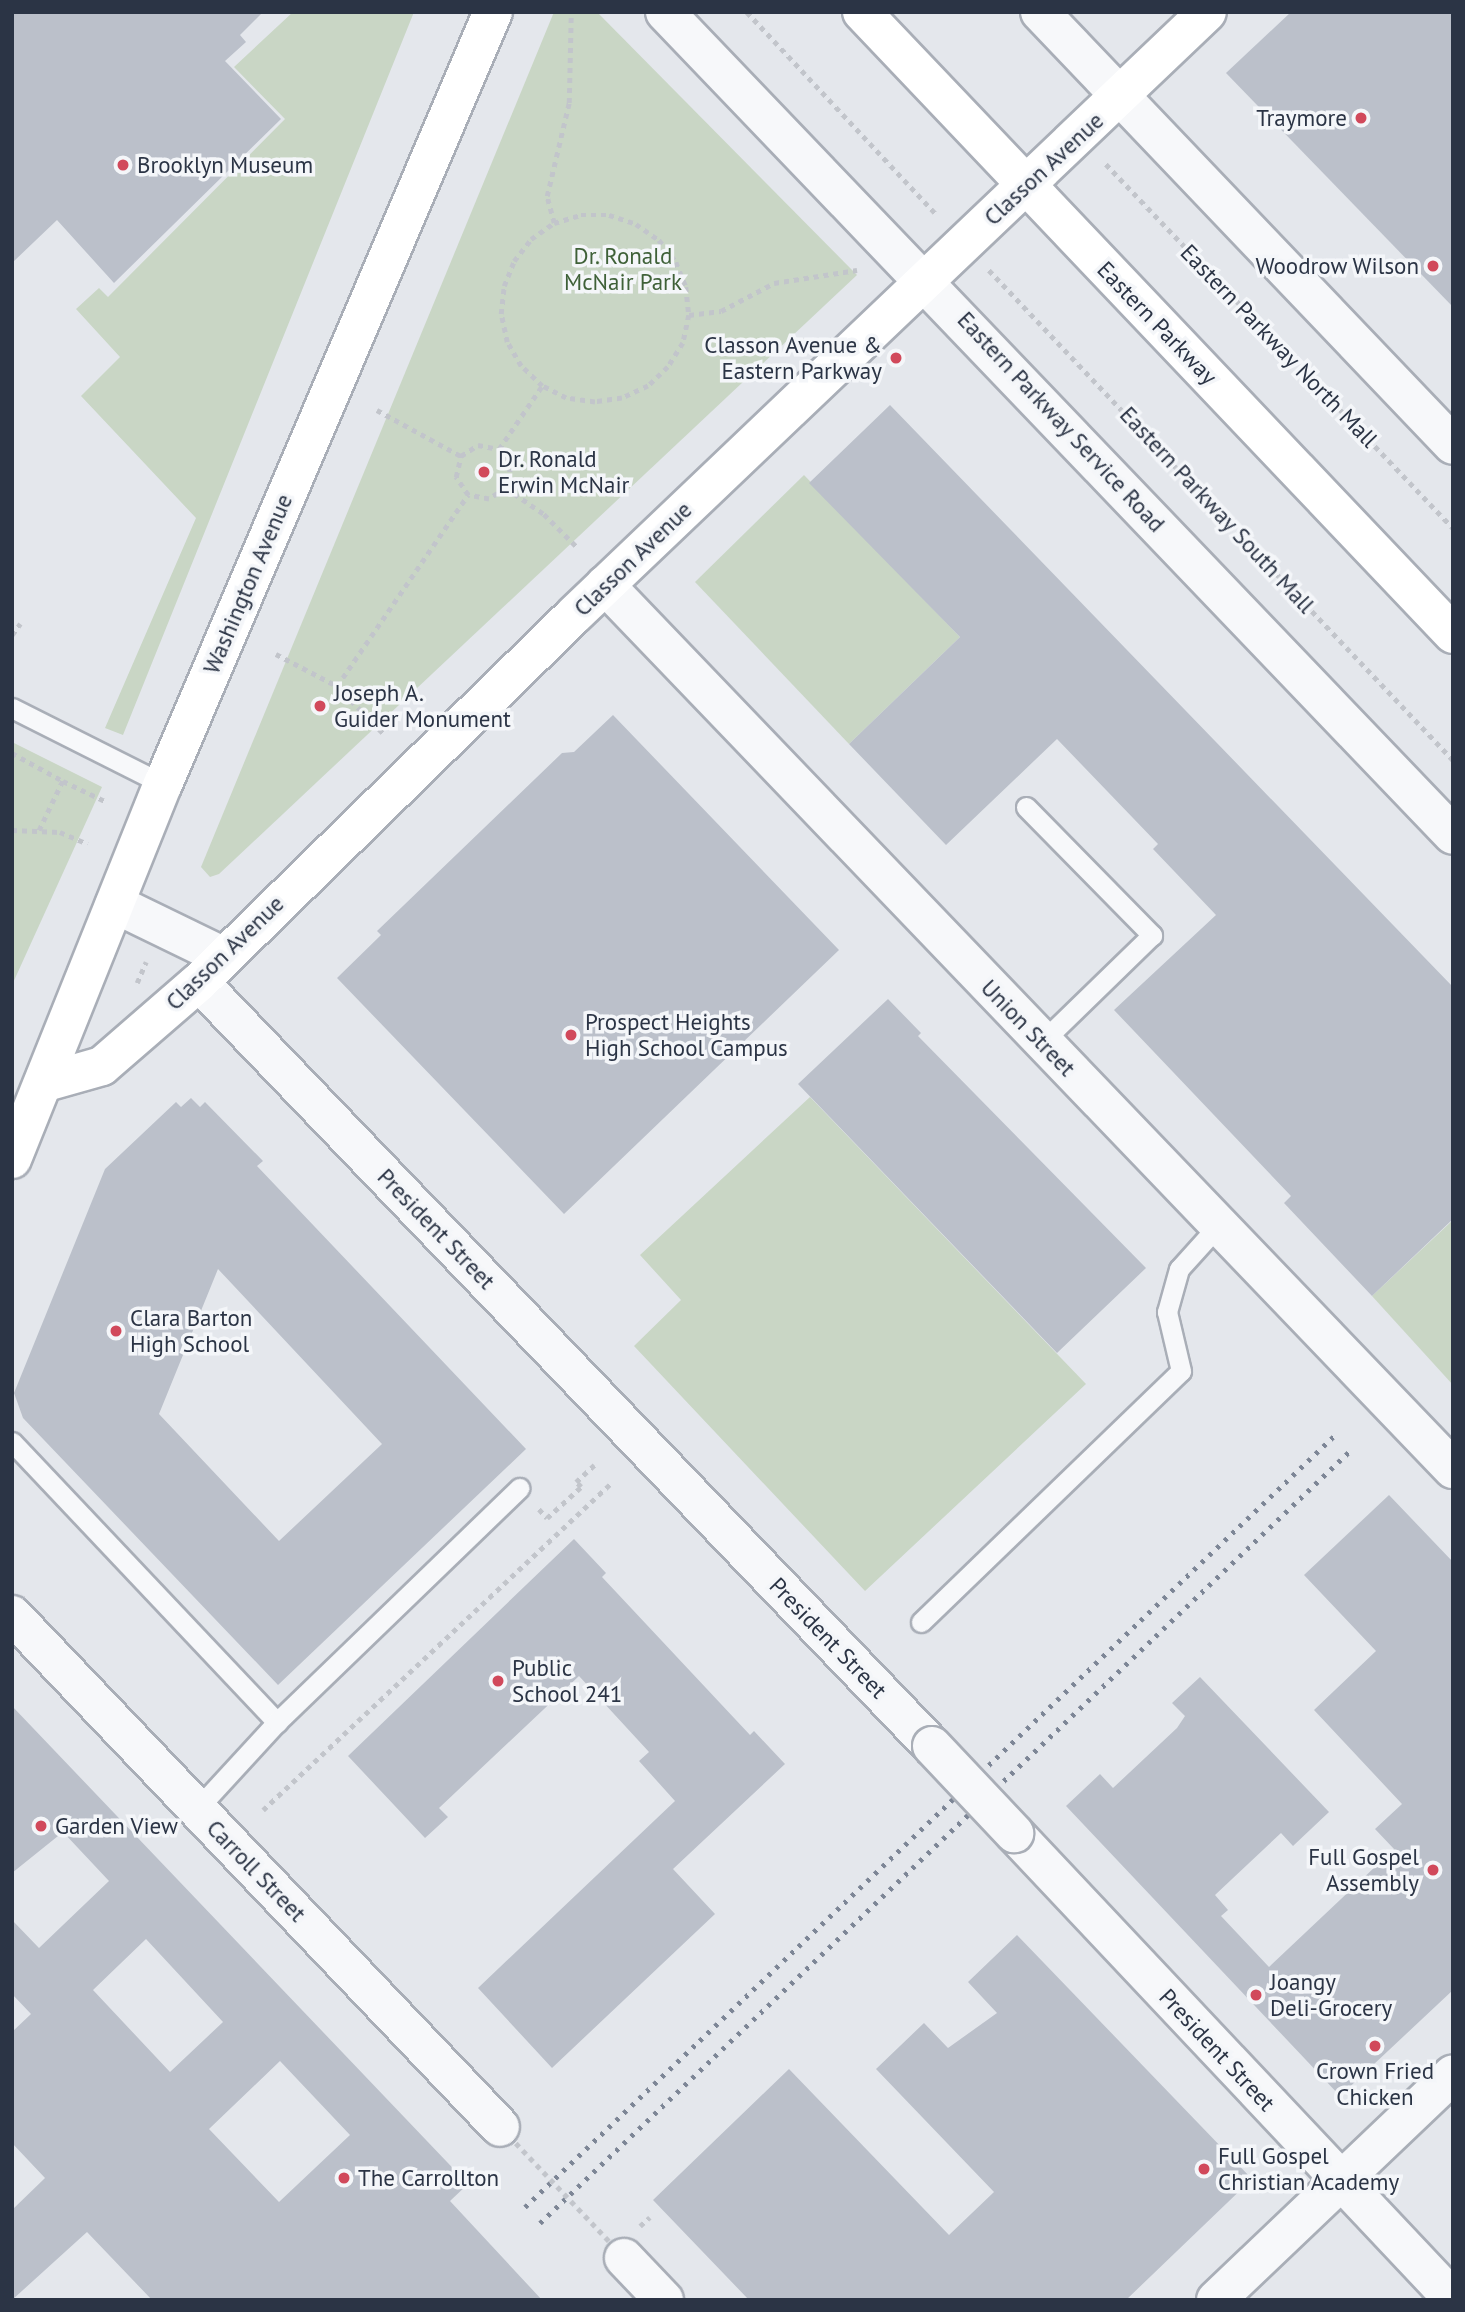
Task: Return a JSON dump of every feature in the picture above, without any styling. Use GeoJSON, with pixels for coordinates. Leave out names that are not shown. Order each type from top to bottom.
{"type":"FeatureCollection","features":[{"type":"Feature","properties":{"kind":"main road","name":"Washington Avenue"},"geometry":{"type":"LineString","coordinates":[[12,1159],[46,1082],[163,784],[493,12]]}},
{"type":"Feature","properties":{"kind":"main road","name":"Eastern Parkway"},"geometry":{"type":"LineString","coordinates":[[862,12],[1453,634]]}},
{"type":"Feature","properties":{"kind":"main road","name":"Classon Avenue"},"geometry":{"type":"LineString","coordinates":[[46,1082],[102,1066],[211,969],[606,585],[1121,97],[1207,12]]}},
{"type":"Feature","properties":{"kind":"street","name":"Eastern Parkway Service Road"},"geometry":{"type":"LineString","coordinates":[[665,12],[926,280],[1453,835]]}},
{"type":"Feature","properties":{"kind":"street"},"geometry":{"type":"LineString","coordinates":[[1040,12],[1453,445]]}},
{"type":"Feature","properties":{"kind":"street","name":"Union Street"},"geometry":{"type":"LineString","coordinates":[[606,585],[1217,1227],[1453,1469]]}},
{"type":"Feature","properties":{"kind":"street","name":"President Street"},"geometry":{"type":"LineString","coordinates":[[115,904],[211,969],[932,1746],[1453,2299]]}},
{"type":"Feature","properties":{"kind":"street","name":"Carroll Street"},"geometry":{"type":"LineString","coordinates":[[12,1615],[508,2135]]}},
{"type":"Feature","properties":{"kind":"street"},"geometry":{"type":"LineString","coordinates":[[1216,2300],[1453,2074]]}},
{"type":"Feature","properties":{"kind":"street"},"geometry":{"type":"LineString","coordinates":[[617,2250],[664,2300]]}},
{"type":"Feature","properties":{"kind":"lane"},"geometry":{"type":"LineString","coordinates":[[12,708],[163,784]]}},
{"type":"Feature","properties":{"kind":"lane"},"geometry":{"type":"LineString","coordinates":[[1027,807],[1152,936],[1042,1042]]}},
{"type":"Feature","properties":{"kind":"lane"},"geometry":{"type":"LineString","coordinates":[[921,1622],[1181,1371],[1167,1312],[1179,1269],[1217,1227]]}},
{"type":"Feature","properties":{"kind":"lane"},"geometry":{"type":"LineString","coordinates":[[12,1442],[277,1722]]}},
{"type":"Feature","properties":{"kind":"lane"},"geometry":{"type":"LineString","coordinates":[[197,1809],[277,1722],[519,1488]]}},
{"type":"Feature","properties":{"kind":"path"},"geometry":{"type":"LineString","coordinates":[[554,223],[547,196],[569,103],[572,12]]}},
{"type":"Feature","properties":{"kind":"path"},"geometry":{"type":"LineString","coordinates":[[747,12],[940,218]]}},
{"type":"Feature","properties":{"kind":"path","name":"Eastern Parkway North Mall"},"geometry":{"type":"LineString","coordinates":[[1106,164],[1453,528]]}},
{"type":"Feature","properties":{"kind":"path"},"geometry":{"type":"LineString","coordinates":[[581,215],[609,215],[636,224],[659,240],[676,262],[686,287],[689,315],[673,359],[648,386],[622,398],[594,402],[566,398],[542,386],[521,366],[507,342],[501,314],[504,286],[514,261],[531,239],[554,223],[581,215]]}},
{"type":"Feature","properties":{"kind":"path","name":"Eastern Parkway South Mall"},"geometry":{"type":"LineString","coordinates":[[981,261],[1453,760]]}},
{"type":"Feature","properties":{"kind":"path"},"geometry":{"type":"LineString","coordinates":[[689,315],[721,311],[774,283],[865,268]]}},
{"type":"Feature","properties":{"kind":"path"},"geometry":{"type":"LineString","coordinates":[[499,449],[542,386]]}},
{"type":"Feature","properties":{"kind":"path"},"geometry":{"type":"LineString","coordinates":[[377,410],[461,456]]}},
{"type":"Feature","properties":{"kind":"path"},"geometry":{"type":"LineString","coordinates":[[478,445],[499,449],[511,467],[506,488],[489,499],[468,495],[456,477],[461,456],[478,445]]}},
{"type":"Feature","properties":{"kind":"path"},"geometry":{"type":"LineString","coordinates":[[506,488],[544,514],[579,549]]}},
{"type":"Feature","properties":{"kind":"path"},"geometry":{"type":"LineString","coordinates":[[337,686],[468,495]]}},
{"type":"Feature","properties":{"kind":"path"},"geometry":{"type":"LineString","coordinates":[[12,635],[20,624]]}},
{"type":"Feature","properties":{"kind":"path"},"geometry":{"type":"LineString","coordinates":[[276,654],[337,686],[384,735]]}},
{"type":"Feature","properties":{"kind":"path"},"geometry":{"type":"LineString","coordinates":[[12,753],[106,801]]}},
{"type":"Feature","properties":{"kind":"path"},"geometry":{"type":"LineString","coordinates":[[39,831],[63,781]]}},
{"type":"Feature","properties":{"kind":"path"},"geometry":{"type":"LineString","coordinates":[[12,830],[60,832],[88,844]]}},
{"type":"Feature","properties":{"kind":"path"},"geometry":{"type":"LineString","coordinates":[[547,1518],[581,1487],[576,1482],[594,1465]]}},
{"type":"Feature","properties":{"kind":"path"},"geometry":{"type":"LineString","coordinates":[[263,1810],[611,1482]]}},
{"type":"Feature","properties":{"kind":"path"},"geometry":{"type":"LineString","coordinates":[[508,2135],[617,2250]]}},
{"type":"Feature","properties":{"kind":"green space"},"geometry":{"type":"Polygon","coordinates":[[[293,12],[414,12],[123,735],[105,728],[196,518],[81,396],[120,357],[76,309],[99,288],[108,297],[285,119],[234,67],[293,12]]]}},
{"type":"Feature","properties":{"kind":"green space","name":"Dr. Ronald McNair Park"},"geometry":{"type":"Polygon","coordinates":[[[554,12],[597,12],[857,275],[219,874],[210,877],[201,867],[554,12]]]}},
{"type":"Feature","properties":{"kind":"green space"},"geometry":{"type":"Polygon","coordinates":[[[804,475],[960,637],[849,744],[695,582],[804,475]]]}},
{"type":"Feature","properties":{"kind":"green space"},"geometry":{"type":"Polygon","coordinates":[[[12,742],[102,787],[12,985],[12,742]]]}},
{"type":"Feature","properties":{"kind":"green space"},"geometry":{"type":"Polygon","coordinates":[[[810,1097],[1086,1384],[865,1591],[634,1346],[681,1300],[640,1255],[810,1097]]]}},
{"type":"Feature","properties":{"kind":"green space"},"geometry":{"type":"Polygon","coordinates":[[[1453,1220],[1453,1385],[1372,1296],[1453,1220]]]}},
{"type":"Feature","properties":{"kind":"building","name":"Brooklyn Museum"},"geometry":{"type":"Polygon","coordinates":[[[12,12],[263,12],[240,35],[246,42],[225,61],[281,119],[114,283],[57,220],[12,263],[12,12]]]}},
{"type":"Feature","properties":{"kind":"building","name":"Traymore"},"geometry":{"type":"Polygon","coordinates":[[[1291,12],[1453,12],[1453,307],[1226,73],[1291,12]]]}},
{"type":"Feature","properties":{"kind":"building"},"geometry":{"type":"Polygon","coordinates":[[[890,405],[1453,987],[1453,1219],[1372,1296],[1284,1203],[1291,1196],[1114,1010],[1216,915],[1153,849],[1158,844],[1057,739],[946,845],[849,744],[960,637],[809,483],[890,405]]]}},
{"type":"Feature","properties":{"kind":"building","name":"Prospect Heights High School Campus"},"geometry":{"type":"Polygon","coordinates":[[[613,715],[839,950],[564,1214],[337,978],[381,935],[377,931],[562,753],[574,752],[613,715]]]}},
{"type":"Feature","properties":{"kind":"building"},"geometry":{"type":"Polygon","coordinates":[[[888,999],[921,1033],[918,1036],[1146,1268],[1057,1353],[798,1084],[888,999]]]}},
{"type":"Feature","properties":{"kind":"building","name":"Clara Barton High School"},"geometry":{"type":"Polygon","coordinates":[[[191,1098],[200,1107],[205,1102],[263,1161],[257,1166],[526,1449],[278,1685],[23,1418],[14,1393],[105,1169],[176,1102],[181,1107],[191,1098]],[[218,1269],[159,1414],[279,1541],[382,1444],[218,1269]]]}},
{"type":"Feature","properties":{"kind":"building"},"geometry":{"type":"Polygon","coordinates":[[[1389,1495],[1453,1562],[1453,1990],[1340,2096],[1066,1806],[1100,1774],[1113,1788],[1177,1728],[1185,1716],[1172,1703],[1200,1677],[1329,1812],[1293,1846],[1281,1833],[1215,1895],[1228,1910],[1221,1916],[1269,1967],[1394,1849],[1375,1829],[1402,1804],[1314,1710],[1376,1651],[1304,1575],[1389,1495]]]}},
{"type":"Feature","properties":{"kind":"building","name":"Public School 241"},"geometry":{"type":"Polygon","coordinates":[[[574,1539],[606,1573],[602,1577],[750,1735],[754,1731],[785,1764],[673,1869],[715,1914],[552,2068],[478,1988],[675,1801],[639,1761],[649,1752],[579,1676],[439,1808],[448,1817],[425,1838],[348,1756],[574,1539]]]}},
{"type":"Feature","properties":{"kind":"building"},"geometry":{"type":"Polygon","coordinates":[[[12,1706],[468,2184],[450,2201],[542,2300],[152,2300],[87,2232],[12,2300],[12,2210],[45,2178],[12,2143],[12,2032],[31,2014],[12,1994],[12,1920],[39,1948],[109,1881],[63,1832],[12,1873],[12,1706]],[[146,1939],[93,1990],[170,2072],[223,2022],[146,1939]],[[280,2061],[209,2129],[279,2202],[350,2135],[280,2061]]]}},
{"type":"Feature","properties":{"kind":"building"},"geometry":{"type":"Polygon","coordinates":[[[1017,1935],[1252,2179],[1126,2300],[749,2300],[653,2200],[789,2069],[949,2235],[994,2192],[876,2069],[924,2023],[948,2048],[997,2013],[968,1982],[1017,1935]]]}},
{"type":"Feature","properties":{"kind":"railway"},"geometry":{"type":"LineString","coordinates":[[525,2207],[1335,1435]]}},
{"type":"Feature","properties":{"kind":"railway"},"geometry":{"type":"LineString","coordinates":[[540,2223],[1352,1449]]}},
{"type":"Feature","properties":{"kind":"place","name":"Traymore"},"geometry":{"type":"Point","coordinates":[1361,118]}},
{"type":"Feature","properties":{"kind":"place","name":"Brooklyn Museum"},"geometry":{"type":"Point","coordinates":[123,165]}},
{"type":"Feature","properties":{"kind":"place","name":"Woodrow Wilson"},"geometry":{"type":"Point","coordinates":[1433,266]}},
{"type":"Feature","properties":{"kind":"place","name":"Classon Avenue & Eastern Parkway"},"geometry":{"type":"Point","coordinates":[896,358]}},
{"type":"Feature","properties":{"kind":"place","name":"Dr. Ronald Erwin McNair"},"geometry":{"type":"Point","coordinates":[484,472]}},
{"type":"Feature","properties":{"kind":"place","name":"Joseph A. Guider Monument"},"geometry":{"type":"Point","coordinates":[320,706]}},
{"type":"Feature","properties":{"kind":"place","name":"Prospect Heights High School Campus"},"geometry":{"type":"Point","coordinates":[571,1035]}},
{"type":"Feature","properties":{"kind":"place","name":"Clara Barton High School"},"geometry":{"type":"Point","coordinates":[116,1331]}},
{"type":"Feature","properties":{"kind":"place","name":"Public School 241"},"geometry":{"type":"Point","coordinates":[498,1681]}},
{"type":"Feature","properties":{"kind":"place","name":"Garden View"},"geometry":{"type":"Point","coordinates":[41,1826]}},
{"type":"Feature","properties":{"kind":"place","name":"Full Gospel Assembly"},"geometry":{"type":"Point","coordinates":[1433,1870]}},
{"type":"Feature","properties":{"kind":"place","name":"Joangy Deli-Grocery"},"geometry":{"type":"Point","coordinates":[1256,1995]}},
{"type":"Feature","properties":{"kind":"place","name":"Crown Fried Chicken"},"geometry":{"type":"Point","coordinates":[1375,2046]}},
{"type":"Feature","properties":{"kind":"place","name":"Full Gospel Christian Academy"},"geometry":{"type":"Point","coordinates":[1204,2169]}},
{"type":"Feature","properties":{"kind":"place","name":"The Carrollton"},"geometry":{"type":"Point","coordinates":[344,2178]}}]}
